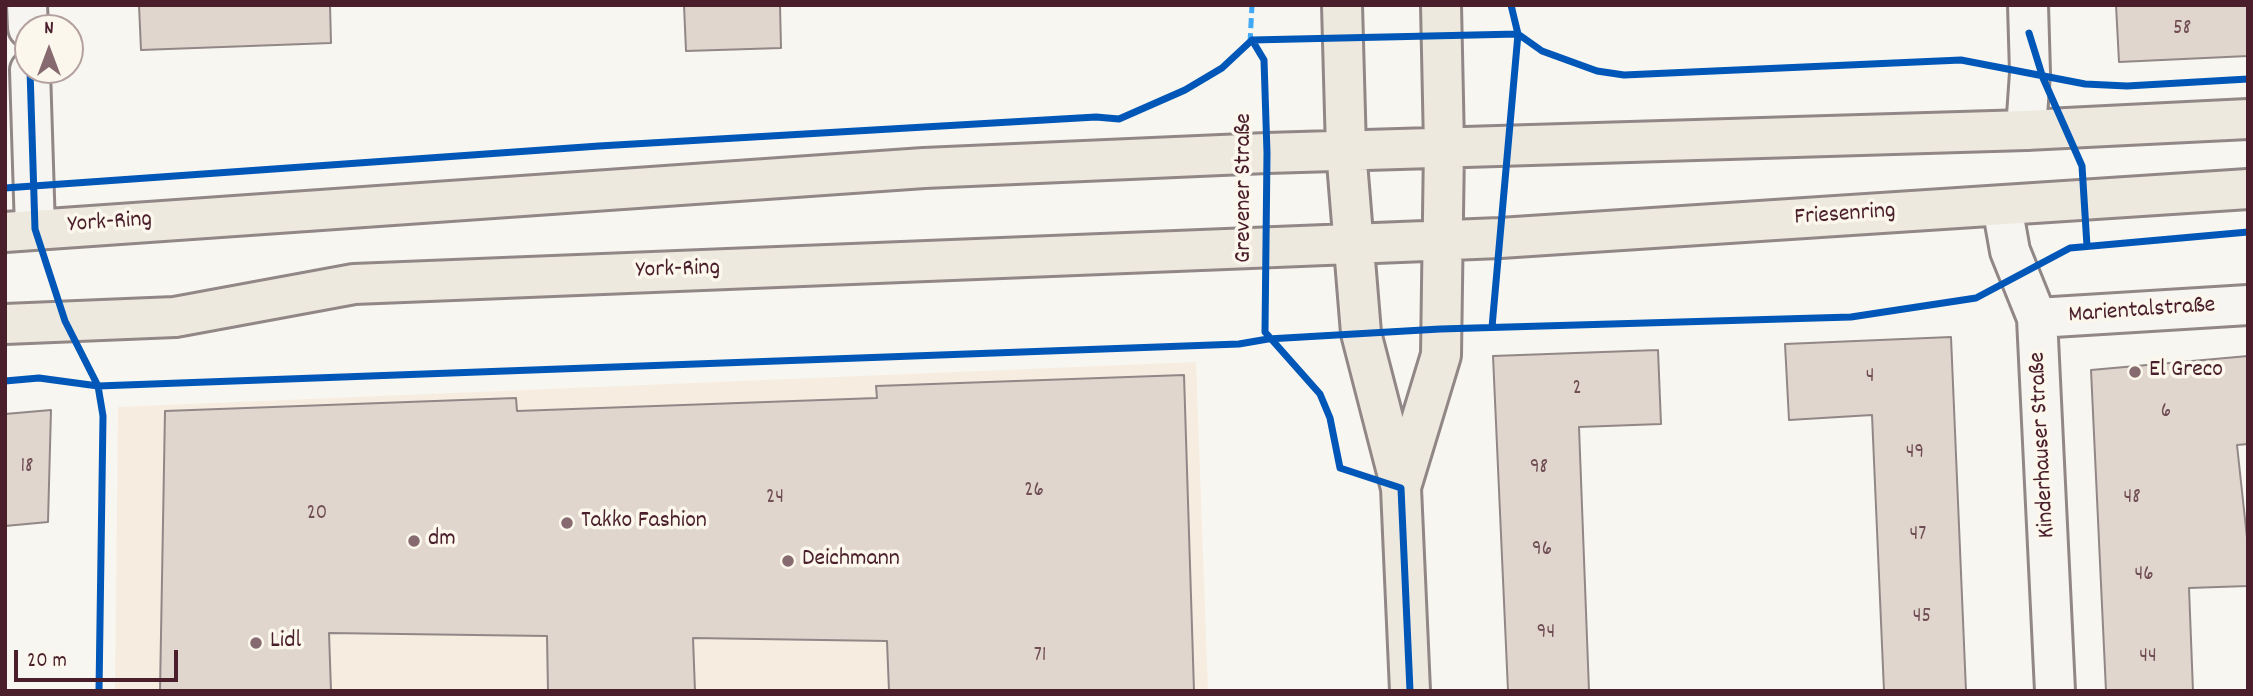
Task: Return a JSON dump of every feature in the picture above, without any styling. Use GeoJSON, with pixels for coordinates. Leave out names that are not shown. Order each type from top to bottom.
{"type":"FeatureCollection","features":[{"type":"Feature","properties":{"kind":"main road"},"geometry":{"type":"LineString","coordinates":[[1342,5],[1346,150],[1361,333],[1401,488],[1410,691]]}},
{"type":"Feature","properties":{"kind":"main road"},"geometry":{"type":"LineString","coordinates":[[1401,488],[1441,355],[1444,146],[1441,5]]}},
{"type":"Feature","properties":{"kind":"main road"},"geometry":{"type":"LineString","coordinates":[[1444,146],[2025,130],[2248,119]]}},
{"type":"Feature","properties":{"kind":"main road","name":"York-Ring"},"geometry":{"type":"LineString","coordinates":[[20,230],[924,168],[1444,146]]}},
{"type":"Feature","properties":{"kind":"main road","name":"Friesenring"},"geometry":{"type":"LineString","coordinates":[[1354,244],[2248,189]]}},
{"type":"Feature","properties":{"kind":"main road","name":"York-Ring"},"geometry":{"type":"LineString","coordinates":[[5,324],[175,317],[354,284],[1354,244]]}},
{"type":"Feature","properties":{"kind":"street"},"geometry":{"type":"LineString","coordinates":[[2025,130],[2030,73],[2028,5]]}},
{"type":"Feature","properties":{"kind":"street"},"geometry":{"type":"LineString","coordinates":[[20,230],[29,84]]}},
{"type":"Feature","properties":{"kind":"street","name":"Kinderhauser Straße"},"geometry":{"type":"LineString","coordinates":[[2002,206],[2010,251],[2037,318],[2055,691]]}},
{"type":"Feature","properties":{"kind":"street","name":"Marientalstraße"},"geometry":{"type":"LineString","coordinates":[[2037,318],[2248,305]]}},
{"type":"Feature","properties":{"kind":"shaded area"},"geometry":{"type":"Polygon","coordinates":[[[1196,362],[1208,691],[115,691],[118,407],[1196,362]]]}},
{"type":"Feature","properties":{"kind":"building"},"geometry":{"type":"Polygon","coordinates":[[[139,5],[330,5],[331,43],[141,50],[139,5]]]}},
{"type":"Feature","properties":{"kind":"building"},"geometry":{"type":"Polygon","coordinates":[[[684,5],[780,5],[781,48],[686,51],[684,5]]]}},
{"type":"Feature","properties":{"kind":"building"},"geometry":{"type":"Polygon","coordinates":[[[2116,5],[2248,5],[2248,56],[2119,62],[2116,5]]]}},
{"type":"Feature","properties":{"kind":"building"},"geometry":{"type":"Polygon","coordinates":[[[1951,337],[1966,691],[1884,691],[1872,415],[1789,420],[1785,344],[1951,337]]]}},
{"type":"Feature","properties":{"kind":"building"},"geometry":{"type":"Polygon","coordinates":[[[1658,350],[1661,424],[1579,427],[1589,691],[1508,691],[1493,356],[1658,350]]]}},
{"type":"Feature","properties":{"kind":"building"},"geometry":{"type":"Polygon","coordinates":[[[2248,356],[2248,444],[2237,445],[2248,547],[2248,586],[2189,588],[2193,691],[2106,691],[2091,370],[2248,356]]]}},
{"type":"Feature","properties":{"kind":"building"},"geometry":{"type":"Polygon","coordinates":[[[1184,375],[1194,691],[889,691],[887,641],[693,638],[695,691],[548,691],[547,636],[329,633],[331,691],[160,691],[165,411],[516,398],[517,411],[877,398],[876,386],[1184,375]]]}},
{"type":"Feature","properties":{"kind":"building"},"geometry":{"type":"Polygon","coordinates":[[[51,410],[48,522],[5,526],[5,414],[51,410]]]}},
{"type":"Feature","properties":{"kind":"marked path"},"geometry":{"type":"LineString","coordinates":[[1250,43],[1252,5]]}},
{"type":"Feature","properties":{"kind":"cycle path"},"geometry":{"type":"LineString","coordinates":[[1511,5],[1518,34],[1542,51],[1597,71],[1624,75],[1961,60],[2085,84],[2127,86],[2248,79]]}},
{"type":"Feature","properties":{"kind":"cycle path"},"geometry":{"type":"LineString","coordinates":[[2029,33],[2043,78],[2082,166],[2087,246]]}},
{"type":"Feature","properties":{"kind":"cycle path"},"geometry":{"type":"LineString","coordinates":[[5,188],[599,146],[1096,117],[1119,119],[1185,90],[1222,68],[1252,40],[1518,34]]}},
{"type":"Feature","properties":{"kind":"cycle path"},"geometry":{"type":"LineString","coordinates":[[1492,327],[1518,34]]}},
{"type":"Feature","properties":{"kind":"cycle path","name":"Grevener Straße"},"geometry":{"type":"LineString","coordinates":[[1252,40],[1264,60],[1267,153],[1265,332],[1320,394],[1330,418],[1340,468],[1401,488],[1410,691]]}},
{"type":"Feature","properties":{"kind":"cycle path"},"geometry":{"type":"LineString","coordinates":[[30,84],[35,229],[65,321],[98,386],[103,416],[99,691]]}},
{"type":"Feature","properties":{"kind":"cycle path"},"geometry":{"type":"LineString","coordinates":[[5,381],[39,378],[98,386],[1239,344],[1268,339],[1440,329],[1851,317],[1976,298],[2070,248],[2248,232]]}},
{"type":"Feature","properties":{"kind":"place","name":"El Greco"},"geometry":{"type":"Point","coordinates":[2135,372]}},
{"type":"Feature","properties":{"kind":"place","name":"Takko Fashion"},"geometry":{"type":"Point","coordinates":[567,523]}},
{"type":"Feature","properties":{"kind":"place","name":"dm"},"geometry":{"type":"Point","coordinates":[414,541]}},
{"type":"Feature","properties":{"kind":"place","name":"Deichmann"},"geometry":{"type":"Point","coordinates":[788,561]}},
{"type":"Feature","properties":{"kind":"place","name":"Lidl"},"geometry":{"type":"Point","coordinates":[256,643]}}]}
